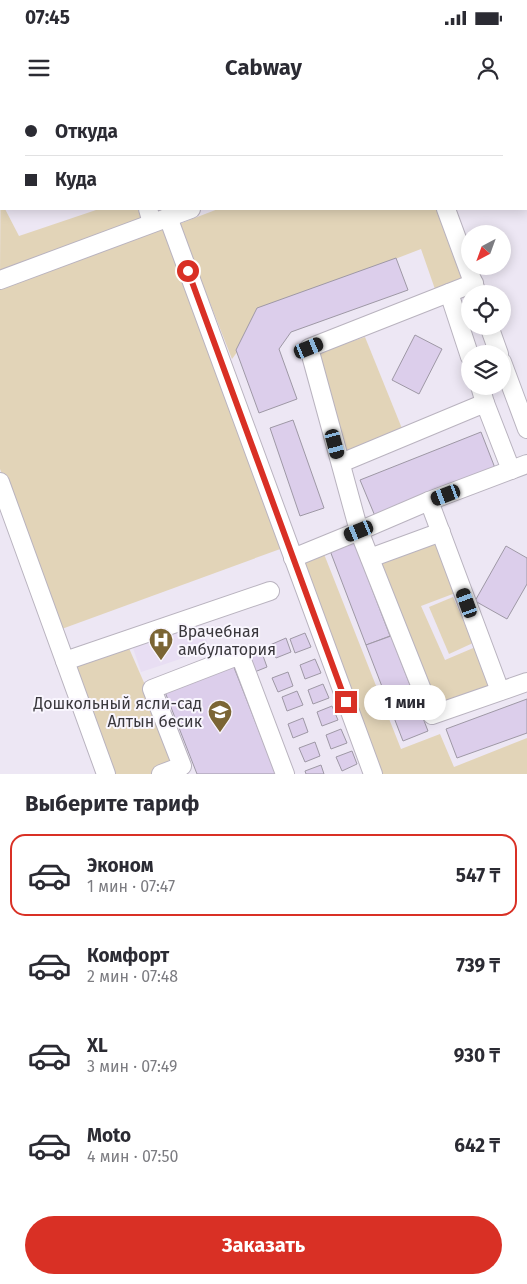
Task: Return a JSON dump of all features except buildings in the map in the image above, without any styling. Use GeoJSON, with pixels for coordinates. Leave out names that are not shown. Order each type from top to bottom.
{"type":"FeatureCollection","features":[{"type":"Feature","properties":{"kind":"street"},"geometry":{"type":"LineString","coordinates":[[0,280],[156,216],[186,210]]}},
{"type":"Feature","properties":{"kind":"street"},"geometry":{"type":"LineString","coordinates":[[446,210],[475,285]]}},
{"type":"Feature","properties":{"kind":"street"},"geometry":{"type":"LineString","coordinates":[[156,216],[293,558],[373,774]]}},
{"type":"Feature","properties":{"kind":"street"},"geometry":{"type":"LineString","coordinates":[[461,291],[449,293],[309,348],[359,531],[432,715],[527,682]]}},
{"type":"Feature","properties":{"kind":"street"},"geometry":{"type":"LineString","coordinates":[[449,293],[466,345]]}},
{"type":"Feature","properties":{"kind":"street"},"geometry":{"type":"LineString","coordinates":[[511,386],[527,429]]}},
{"type":"Feature","properties":{"kind":"street"},"geometry":{"type":"LineString","coordinates":[[293,558],[430,501],[519,467],[483,395],[341,464]]}},
{"type":"Feature","properties":{"kind":"street"},"geometry":{"type":"LineString","coordinates":[[0,482],[106,774]]}},
{"type":"Feature","properties":{"kind":"street"},"geometry":{"type":"LineString","coordinates":[[430,501],[500,691]]}},
{"type":"Feature","properties":{"kind":"street"},"geometry":{"type":"LineString","coordinates":[[370,558],[441,532]]}},
{"type":"Feature","properties":{"kind":"street"},"geometry":{"type":"LineString","coordinates":[[64,661],[270,591]]}},
{"type":"Feature","properties":{"kind":"street"},"geometry":{"type":"LineString","coordinates":[[161,774],[182,766],[152,689],[240,655],[285,774]]}},
{"type":"Feature","properties":{"kind":"shaded area"},"geometry":{"type":"Polygon","coordinates":[[[0,210],[6,210],[19,236],[96,210],[138,210],[141,220],[0,274],[0,210]]]}},
{"type":"Feature","properties":{"kind":"shaded area"},"geometry":{"type":"Polygon","coordinates":[[[215,210],[439,210],[461,269],[461,275],[464,277],[436,292],[421,249],[271,307],[232,359],[179,224],[215,210]]]}},
{"type":"Feature","properties":{"kind":"shaded area"},"geometry":{"type":"Polygon","coordinates":[[[166,228],[283,548],[59,630],[0,469],[0,287],[166,228]]]}},
{"type":"Feature","properties":{"kind":"shaded area"},"geometry":{"type":"Polygon","coordinates":[[[365,337],[403,431],[343,456],[316,353],[365,337]]]}},
{"type":"Feature","properties":{"kind":"shaded area"},"geometry":{"type":"Polygon","coordinates":[[[437,537],[458,592],[421,606],[445,660],[478,646],[492,687],[435,708],[379,562],[437,537]]]}},
{"type":"Feature","properties":{"kind":"shaded area"},"geometry":{"type":"Polygon","coordinates":[[[324,554],[401,749],[440,734],[454,767],[527,738],[527,774],[382,774],[300,561],[324,554]]]}},
{"type":"Feature","properties":{"kind":"shaded area"},"geometry":{"type":"Polygon","coordinates":[[[453,597],[473,643],[449,654],[429,607],[453,597]]]}},
{"type":"Feature","properties":{"kind":"shaded area"},"geometry":{"type":"Polygon","coordinates":[[[201,625],[210,649],[141,672],[133,648],[201,625]]]}},
{"type":"Feature","properties":{"kind":"shaded area"},"geometry":{"type":"Polygon","coordinates":[[[128,646],[184,774],[111,774],[72,664],[128,646]]]}},
{"type":"Feature","properties":{"kind":"place","name":"Врачебная амбулатория"},"geometry":{"type":"Point","coordinates":[161,661]}},
{"type":"Feature","properties":{"kind":"place","name":"Дошкольный ясли-сад Алтын бесик"},"geometry":{"type":"Point","coordinates":[220,733]}},
{"type":"Feature","properties":{"kind":"route"},"geometry":{"type":"LineString","coordinates":[[188,271],[346,702]]}}]}
